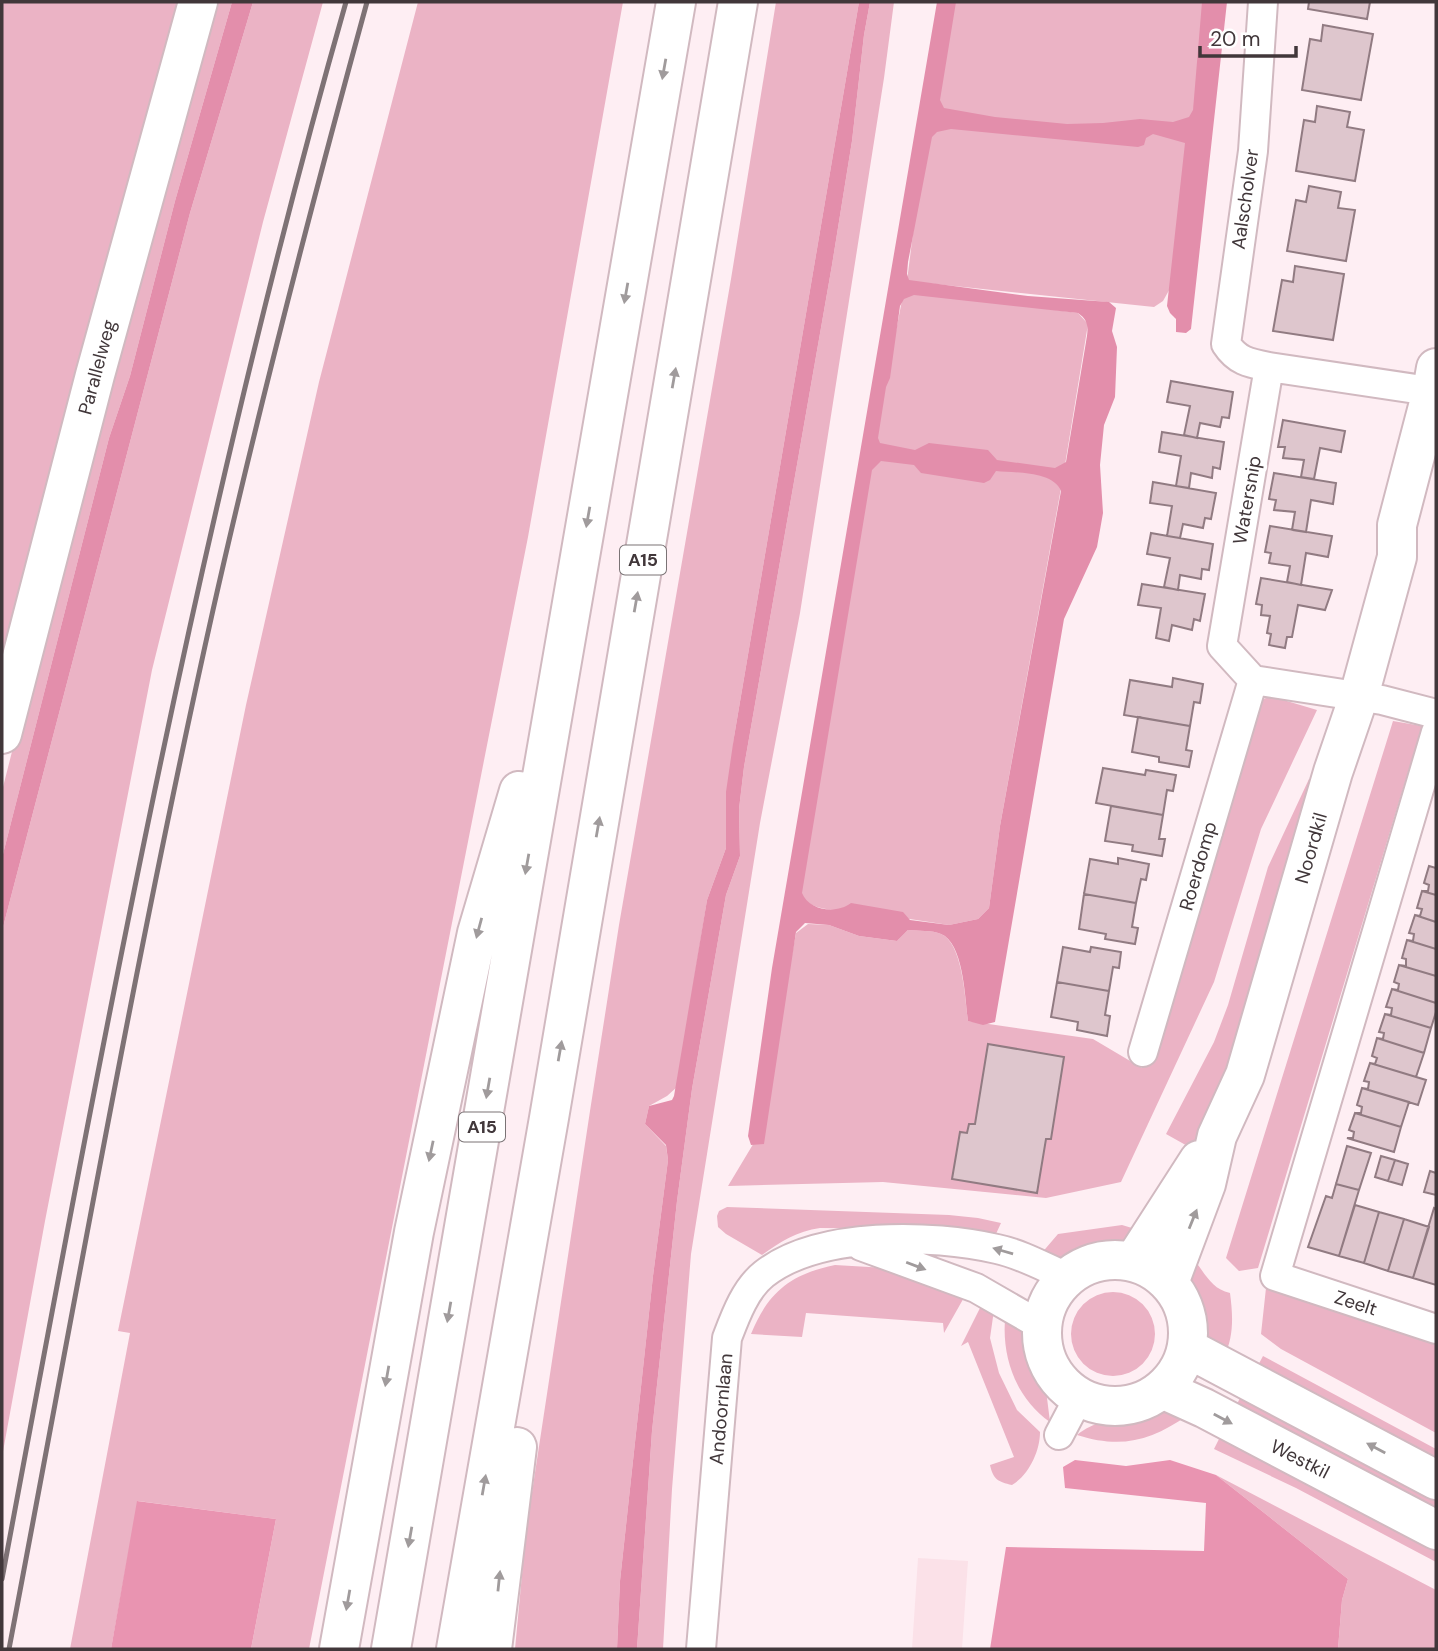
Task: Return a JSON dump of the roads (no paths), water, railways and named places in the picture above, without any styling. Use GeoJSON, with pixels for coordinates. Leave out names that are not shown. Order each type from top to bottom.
{"type":"FeatureCollection","features":[{"type":"Feature","properties":{"kind":"main road","name":"Parallelweg"},"geometry":{"type":"LineString","coordinates":[[2,734],[95,375],[198,2]]}},
{"type":"Feature","properties":{"kind":"main road","name":"A15"},"geometry":{"type":"LineString","coordinates":[[391,1649],[676,2]]}},
{"type":"Feature","properties":{"kind":"main road","name":"A15"},"geometry":{"type":"LineString","coordinates":[[456,1649],[738,2]]}},
{"type":"Feature","properties":{"kind":"main road","name":"Noordkil"},"geometry":{"type":"LineString","coordinates":[[1169,1283],[1206,1184],[1217,1136],[1245,1075],[1333,772],[1359,696],[1397,556],[1397,525],[1435,384]]}},
{"type":"Feature","properties":{"kind":"main road","name":"Noordkil"},"geometry":{"type":"LineString","coordinates":[[1397,556],[1412,535],[1436,457]]}},
{"type":"Feature","properties":{"kind":"main road","name":"A15"},"geometry":{"type":"LineString","coordinates":[[339,1649],[414,1232],[477,933],[573,604]]}},
{"type":"Feature","properties":{"kind":"main road","name":"A15"},"geometry":{"type":"LineString","coordinates":[[492,1649],[507,1516],[550,1223],[549,1118]]}},
{"type":"Feature","properties":{"kind":"main road","name":"Noordkil"},"geometry":{"type":"LineString","coordinates":[[1133,1261],[1187,1176],[1217,1136]]}},
{"type":"Feature","properties":{"kind":"main road"},"geometry":{"type":"LineString","coordinates":[[1105,1259],[1133,1261],[1159,1274],[1179,1297],[1186,1313],[1189,1331],[1187,1348],[1178,1371],[1162,1389],[1147,1399],[1130,1405],[1095,1404],[1079,1397],[1062,1384],[1050,1367],[1042,1347],[1044,1312],[1049,1299],[1067,1277],[1091,1263],[1105,1259]]}},
{"type":"Feature","properties":{"kind":"main road"},"geometry":{"type":"LineString","coordinates":[[1187,1348],[1436,1480]]}},
{"type":"Feature","properties":{"kind":"main road","name":"Westkil"},"geometry":{"type":"LineString","coordinates":[[1162,1389],[1204,1408],[1436,1530]]}},
{"type":"Feature","properties":{"kind":"street","name":"Aalscholver"},"geometry":{"type":"LineString","coordinates":[[1263,2],[1253,151],[1226,344],[1233,354],[1245,363],[1269,367]]}},
{"type":"Feature","properties":{"kind":"street"},"geometry":{"type":"LineString","coordinates":[[1269,367],[1435,384]]}},
{"type":"Feature","properties":{"kind":"street","name":"Watersnip"},"geometry":{"type":"LineString","coordinates":[[1253,680],[1222,646],[1269,367]]}},
{"type":"Feature","properties":{"kind":"street"},"geometry":{"type":"LineString","coordinates":[[1253,680],[1382,699],[1436,714]]}},
{"type":"Feature","properties":{"kind":"street","name":"Roerdomp"},"geometry":{"type":"LineString","coordinates":[[1143,1052],[1253,680]]}},
{"type":"Feature","properties":{"kind":"street","name":"Zeelt"},"geometry":{"type":"LineString","coordinates":[[1436,732],[1275,1276],[1436,1329]]}},
{"type":"Feature","properties":{"kind":"street","name":"Andoornlaan"},"geometry":{"type":"LineString","coordinates":[[701,1649],[727,1338],[738,1311],[762,1275],[793,1256],[835,1244],[901,1238],[998,1249],[1067,1277]]}},
{"type":"Feature","properties":{"kind":"street","name":"Andoornlaan"},"geometry":{"type":"LineString","coordinates":[[852,1243],[976,1288],[1042,1326]]}},
{"type":"Feature","properties":{"kind":"street"},"geometry":{"type":"LineString","coordinates":[[1059,1435],[1079,1397]]}},
{"type":"Feature","properties":{"kind":"railway"},"geometry":{"type":"LineString","coordinates":[[2,1579],[115,984],[198,589],[293,197],[346,2]]}},
{"type":"Feature","properties":{"kind":"railway"},"geometry":{"type":"LineString","coordinates":[[9,1649],[107,1128],[213,610],[267,381],[367,2]]}}]}
